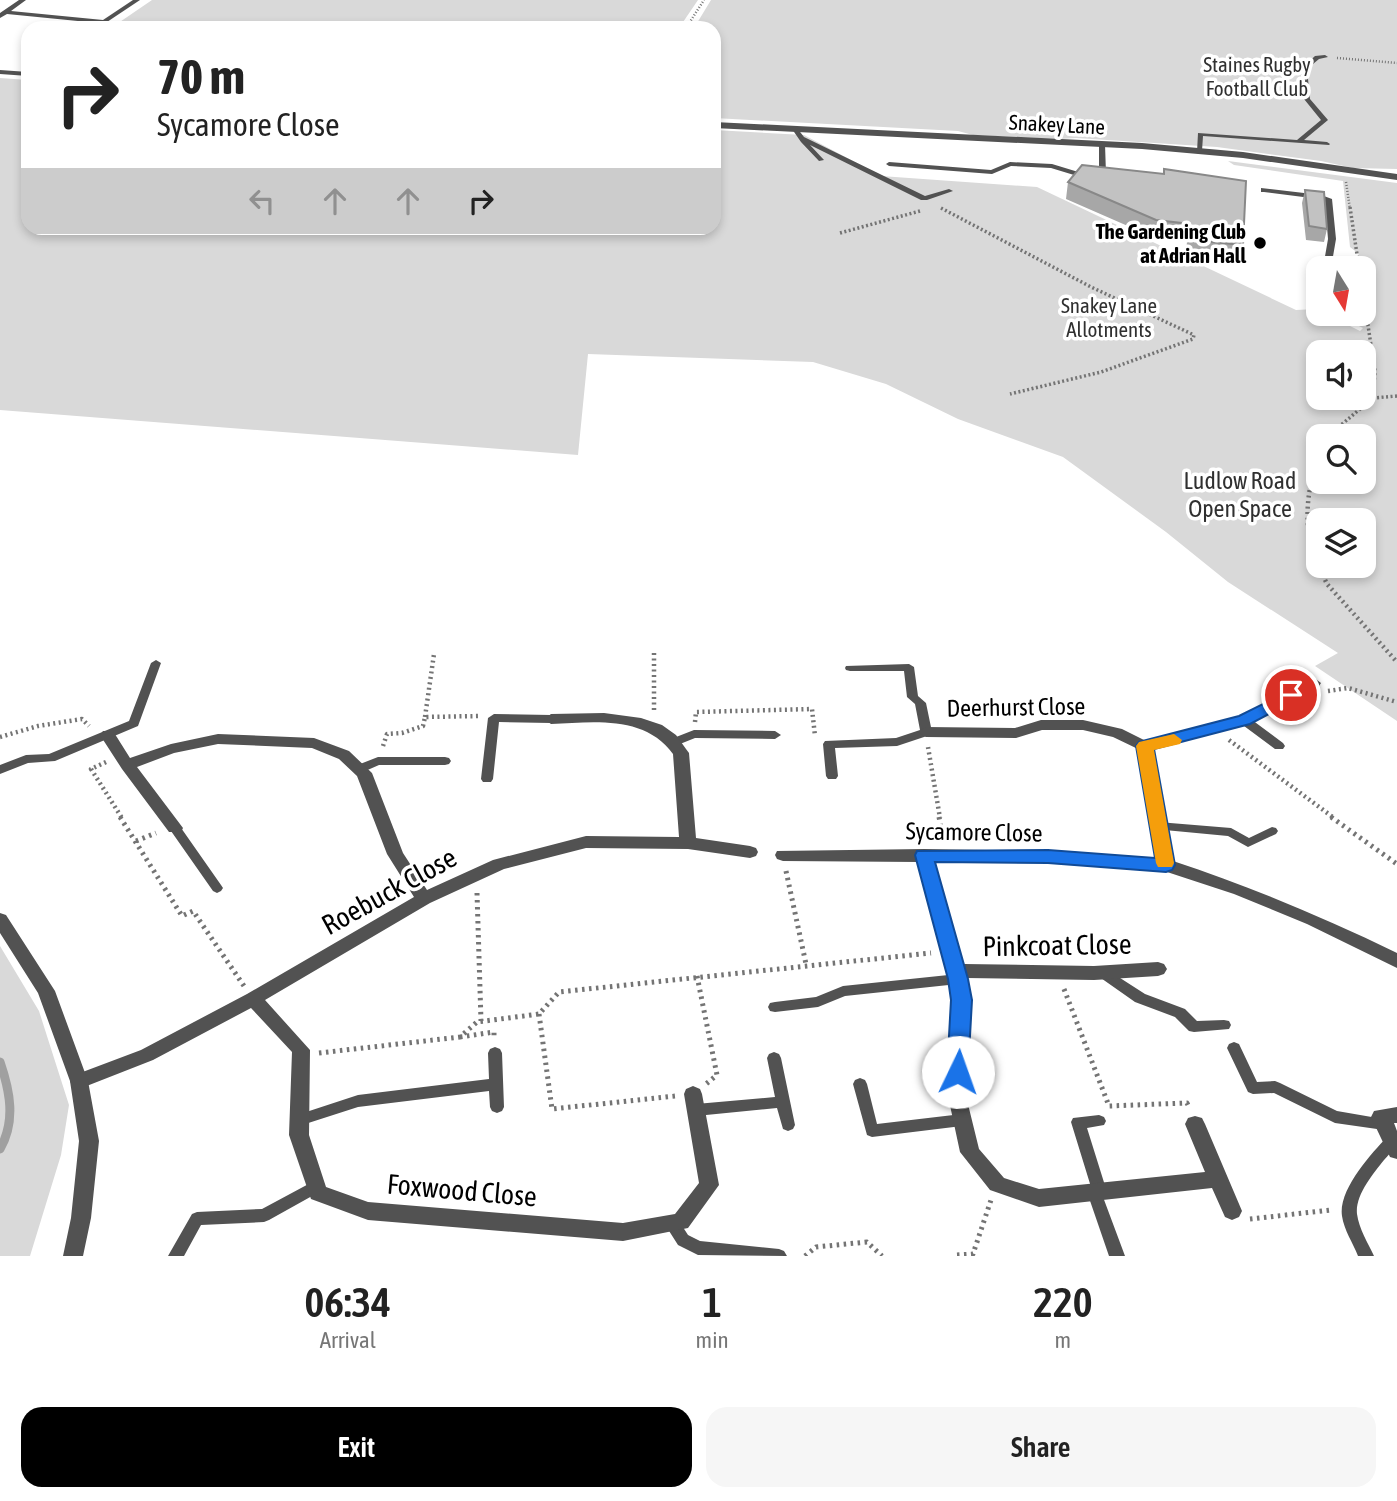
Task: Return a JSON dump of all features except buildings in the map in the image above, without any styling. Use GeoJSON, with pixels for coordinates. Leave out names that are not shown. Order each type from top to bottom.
{"type":"FeatureCollection","features":[{"type":"Feature","properties":{"kind":"street"},"geometry":{"type":"LineString","coordinates":[[0,72],[21,74]]}},
{"type":"Feature","properties":{"kind":"street","name":"Snakey Lane"},"geometry":{"type":"LineString","coordinates":[[721,125],[1199,150],[1397,177]]}},
{"type":"Feature","properties":{"kind":"street"},"geometry":{"type":"LineString","coordinates":[[1166,865],[1145,746],[1244,720],[1321,687]]}},
{"type":"Feature","properties":{"kind":"street"},"geometry":{"type":"LineString","coordinates":[[551,719],[616,718],[649,726],[675,742],[681,753],[688,844]]}},
{"type":"Feature","properties":{"kind":"street","name":"Deerhurst Close"},"geometry":{"type":"LineString","coordinates":[[926,732],[1016,733],[1041,725],[1083,725],[1117,733],[1145,746]]}},
{"type":"Feature","properties":{"kind":"street"},"geometry":{"type":"LineString","coordinates":[[103,737],[124,760],[175,828]]}},
{"type":"Feature","properties":{"kind":"street"},"geometry":{"type":"LineString","coordinates":[[124,760],[218,739],[314,743],[344,755],[363,773],[395,854],[424,899]]}},
{"type":"Feature","properties":{"kind":"street","name":"Roebuck Close"},"geometry":{"type":"LineString","coordinates":[[79,1081],[147,1055],[253,999],[424,899],[499,864],[586,842],[688,844],[750,852]]}},
{"type":"Feature","properties":{"kind":"street","name":"Sycamore Close"},"geometry":{"type":"LineString","coordinates":[[783,855],[924,855],[946,858],[1048,856],[1166,865],[1240,890],[1301,915],[1397,961]]}},
{"type":"Feature","properties":{"kind":"street"},"geometry":{"type":"LineString","coordinates":[[924,855],[958,975],[962,1000],[957,1096],[962,1120],[970,1152],[997,1184],[1039,1198],[1218,1179]]}},
{"type":"Feature","properties":{"kind":"street"},"geometry":{"type":"LineString","coordinates":[[0,919],[46,991],[79,1081],[89,1141],[82,1218],[73,1256]]}},
{"type":"Feature","properties":{"kind":"street","name":"Pinkcoat Close"},"geometry":{"type":"LineString","coordinates":[[958,975],[1158,969]]}},
{"type":"Feature","properties":{"kind":"street"},"geometry":{"type":"LineString","coordinates":[[253,999],[301,1050],[299,1135],[316,1186]]}},
{"type":"Feature","properties":{"kind":"street"},"geometry":{"type":"LineString","coordinates":[[672,1223],[681,1222],[709,1185],[695,1102]]}},
{"type":"Feature","properties":{"kind":"street"},"geometry":{"type":"LineString","coordinates":[[1195,1124],[1232,1212]]}},
{"type":"Feature","properties":{"kind":"street","name":"Foxwood Close"},"geometry":{"type":"LineString","coordinates":[[316,1186],[318,1193],[368,1211],[623,1231],[672,1223]]}},
{"type":"Feature","properties":{"kind":"lane"},"geometry":{"type":"LineString","coordinates":[[3,14],[23,0]]}},
{"type":"Feature","properties":{"kind":"lane"},"geometry":{"type":"LineString","coordinates":[[105,21],[136,0]]}},
{"type":"Feature","properties":{"kind":"lane"},"geometry":{"type":"LineString","coordinates":[[3,14],[91,21]]}},
{"type":"Feature","properties":{"kind":"lane"},"geometry":{"type":"LineString","coordinates":[[1298,141],[1325,120],[1307,99],[1304,69],[1317,57],[1325,57]]}},
{"type":"Feature","properties":{"kind":"lane"},"geometry":{"type":"LineString","coordinates":[[795,129],[802,138],[924,198],[949,191]]}},
{"type":"Feature","properties":{"kind":"lane"},"geometry":{"type":"LineString","coordinates":[[1199,150],[1200,134],[1328,144]]}},
{"type":"Feature","properties":{"kind":"lane"},"geometry":{"type":"LineString","coordinates":[[802,138],[803,144],[821,160]]}},
{"type":"Feature","properties":{"kind":"lane"},"geometry":{"type":"LineString","coordinates":[[889,164],[992,172],[1010,164],[1052,166],[1074,173],[1102,174],[1102,144]]}},
{"type":"Feature","properties":{"kind":"lane"},"geometry":{"type":"LineString","coordinates":[[1264,190],[1321,197],[1329,201],[1332,239],[1329,256]]}},
{"type":"Feature","properties":{"kind":"lane"},"geometry":{"type":"LineString","coordinates":[[0,770],[26,760],[51,758],[134,723],[156,663]]}},
{"type":"Feature","properties":{"kind":"lane"},"geometry":{"type":"LineString","coordinates":[[832,776],[829,744],[897,742],[926,732],[920,703],[913,697],[909,667],[850,667]]}},
{"type":"Feature","properties":{"kind":"lane"},"geometry":{"type":"LineString","coordinates":[[487,779],[494,718],[551,719]]}},
{"type":"Feature","properties":{"kind":"lane"},"geometry":{"type":"LineString","coordinates":[[1244,720],[1279,746]]}},
{"type":"Feature","properties":{"kind":"lane"},"geometry":{"type":"LineString","coordinates":[[675,742],[694,734],[775,736]]}},
{"type":"Feature","properties":{"kind":"lane"},"geometry":{"type":"LineString","coordinates":[[359,769],[377,761],[445,761]]}},
{"type":"Feature","properties":{"kind":"lane"},"geometry":{"type":"LineString","coordinates":[[1158,826],[1231,832],[1248,843],[1272,831]]}},
{"type":"Feature","properties":{"kind":"lane"},"geometry":{"type":"LineString","coordinates":[[175,828],[216,888]]}},
{"type":"Feature","properties":{"kind":"lane"},"geometry":{"type":"LineString","coordinates":[[1103,972],[1140,998],[1180,1013],[1194,1027],[1224,1025]]}},
{"type":"Feature","properties":{"kind":"lane"},"geometry":{"type":"LineString","coordinates":[[775,1007],[818,1002],[843,991],[958,975]]}},
{"type":"Feature","properties":{"kind":"lane"},"geometry":{"type":"LineString","coordinates":[[1234,1048],[1253,1088],[1275,1087],[1335,1117],[1393,1133],[1373,1162],[1350,1208],[1352,1221],[1366,1256]]}},
{"type":"Feature","properties":{"kind":"lane"},"geometry":{"type":"LineString","coordinates":[[495,1053],[497,1107]]}},
{"type":"Feature","properties":{"kind":"lane"},"geometry":{"type":"LineString","coordinates":[[774,1058],[788,1125]]}},
{"type":"Feature","properties":{"kind":"lane"},"geometry":{"type":"LineString","coordinates":[[299,1120],[358,1101],[496,1084]]}},
{"type":"Feature","properties":{"kind":"lane"},"geometry":{"type":"LineString","coordinates":[[860,1084],[872,1131],[962,1120]]}},
{"type":"Feature","properties":{"kind":"lane"},"geometry":{"type":"LineString","coordinates":[[695,1102],[783,1102]]}},
{"type":"Feature","properties":{"kind":"lane"},"geometry":{"type":"LineString","coordinates":[[1100,1121],[1078,1122],[1117,1256]]}},
{"type":"Feature","properties":{"kind":"lane"},"geometry":{"type":"LineString","coordinates":[[176,1256],[197,1219],[264,1215],[316,1186]]}},
{"type":"Feature","properties":{"kind":"lane"},"geometry":{"type":"LineString","coordinates":[[672,1223],[683,1240],[698,1248],[779,1256]]}},
{"type":"Feature","properties":{"kind":"path"},"geometry":{"type":"LineString","coordinates":[[690,21],[704,0]]}},
{"type":"Feature","properties":{"kind":"path"},"geometry":{"type":"LineString","coordinates":[[1325,57],[1397,63]]}},
{"type":"Feature","properties":{"kind":"path"},"geometry":{"type":"LineString","coordinates":[[1346,178],[1357,256]]}},
{"type":"Feature","properties":{"kind":"path"},"geometry":{"type":"LineString","coordinates":[[924,198],[1091,287],[1194,335],[1193,339],[1101,372],[1010,394]]}},
{"type":"Feature","properties":{"kind":"path"},"geometry":{"type":"LineString","coordinates":[[840,233],[926,209]]}},
{"type":"Feature","properties":{"kind":"path"},"geometry":{"type":"LineString","coordinates":[[1376,398],[1397,396]]}},
{"type":"Feature","properties":{"kind":"path"},"geometry":{"type":"LineString","coordinates":[[1342,424],[1359,410]]}},
{"type":"Feature","properties":{"kind":"path"},"geometry":{"type":"LineString","coordinates":[[1324,578],[1397,662]]}},
{"type":"Feature","properties":{"kind":"path"},"geometry":{"type":"LineString","coordinates":[[649,726],[654,718],[654,653]]}},
{"type":"Feature","properties":{"kind":"path"},"geometry":{"type":"LineString","coordinates":[[377,761],[387,734],[423,726],[434,654]]}},
{"type":"Feature","properties":{"kind":"path"},"geometry":{"type":"LineString","coordinates":[[1321,687],[1348,688],[1397,702]]}},
{"type":"Feature","properties":{"kind":"path"},"geometry":{"type":"LineString","coordinates":[[425,717],[488,715],[494,718]]}},
{"type":"Feature","properties":{"kind":"path"},"geometry":{"type":"LineString","coordinates":[[0,737],[38,726],[82,719],[103,737]]}},
{"type":"Feature","properties":{"kind":"path"},"geometry":{"type":"LineString","coordinates":[[1214,729],[1397,864]]}},
{"type":"Feature","properties":{"kind":"path"},"geometry":{"type":"LineString","coordinates":[[926,732],[946,858]]}},
{"type":"Feature","properties":{"kind":"path"},"geometry":{"type":"LineString","coordinates":[[124,760],[91,769],[181,916],[193,911],[253,999]]}},
{"type":"Feature","properties":{"kind":"path"},"geometry":{"type":"LineString","coordinates":[[783,855],[806,964]]}},
{"type":"Feature","properties":{"kind":"path"},"geometry":{"type":"LineString","coordinates":[[469,876],[477,891],[481,1021]]}},
{"type":"Feature","properties":{"kind":"path"},"geometry":{"type":"LineString","coordinates":[[301,1055],[460,1037],[477,1021],[539,1014],[559,992],[950,951]]}},
{"type":"Feature","properties":{"kind":"path"},"geometry":{"type":"LineString","coordinates":[[1058,972],[1109,1107],[1187,1103],[1195,1124]]}},
{"type":"Feature","properties":{"kind":"path"},"geometry":{"type":"LineString","coordinates":[[539,1014],[552,1109],[695,1102],[717,1075],[697,976]]}},
{"type":"Feature","properties":{"kind":"path"},"geometry":{"type":"LineString","coordinates":[[957,1255],[972,1254],[997,1184]]}},
{"type":"Feature","properties":{"kind":"path"},"geometry":{"type":"LineString","coordinates":[[1232,1212],[1237,1221],[1350,1208]]}},
{"type":"Feature","properties":{"kind":"path"},"geometry":{"type":"LineString","coordinates":[[805,1256],[816,1247],[867,1242],[882,1256]]}},
{"type":"Feature","properties":{"kind":"green space"},"geometry":{"type":"Polygon","coordinates":[[[152,0],[698,0],[684,21],[121,21],[152,0]]]}},
{"type":"Feature","properties":{"kind":"green space","name":"Staines Rugby Football Club"},"geometry":{"type":"Polygon","coordinates":[[[711,0],[1397,0],[1397,169],[1353,168],[1217,147],[721,118],[721,21],[698,21],[711,0]]]}},
{"type":"Feature","properties":{"kind":"green space"},"geometry":{"type":"Polygon","coordinates":[[[0,78],[21,80],[21,235],[721,235],[721,130],[804,135],[881,176],[1037,187],[1296,310],[1306,310],[1306,326],[1350,326],[1360,331],[1363,328],[1359,326],[1376,326],[1376,256],[1357,256],[1359,254],[1350,247],[1343,181],[1234,165],[1228,161],[1397,183],[1397,721],[1315,666],[1338,653],[1228,582],[1166,532],[1063,457],[958,419],[886,384],[813,362],[588,354],[578,455],[0,410],[0,78]]]}},
{"type":"Feature","properties":{"kind":"green space"},"geometry":{"type":"Polygon","coordinates":[[[0,946],[39,1011],[69,1105],[61,1155],[30,1256],[0,1256],[0,946]]]}},
{"type":"Feature","properties":{"kind":"waterway"},"geometry":{"type":"LineString","coordinates":[[0,1062],[10,1106],[8,1128],[0,1149]]}},
{"type":"Feature","properties":{"kind":"slow traffic"},"geometry":{"type":"LineString","coordinates":[[1165,863],[1144,755],[1145,746],[1174,740]]}},
{"type":"Feature","properties":{"kind":"place","name":"The Gardening Club at Adrian Hall"},"geometry":{"type":"Point","coordinates":[1260,243]}},
{"type":"Feature","properties":{"kind":"route"},"geometry":{"type":"LineString","coordinates":[[958,1072],[962,1000],[957,971],[924,855],[946,858],[1048,856],[1166,865],[1144,755],[1145,746],[1244,720],[1291,695]]}},
{"type":"Feature","properties":{"kind":"park label","name":"Snakey Lane Allotments"},"geometry":{"type":"Point","coordinates":[1109,317]}},
{"type":"Feature","properties":{"kind":"park label","name":"Ludlow Road Open Space"},"geometry":{"type":"Point","coordinates":[1240,494]}}]}
